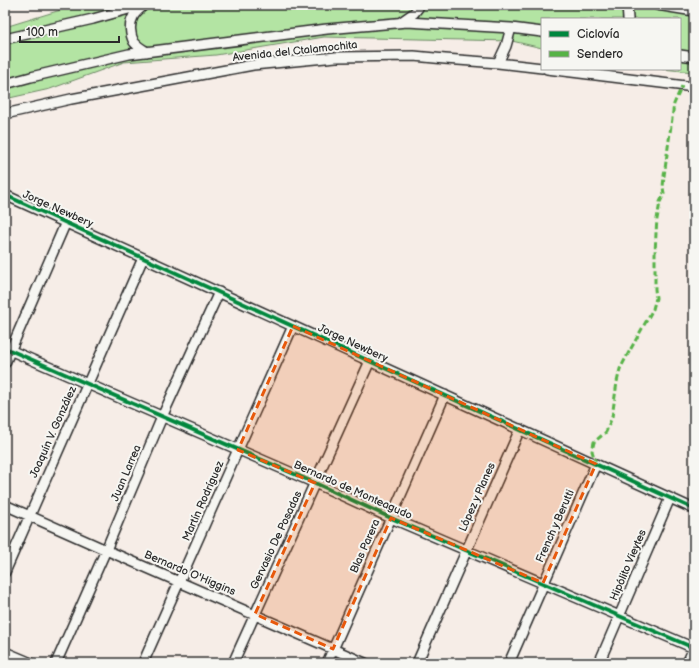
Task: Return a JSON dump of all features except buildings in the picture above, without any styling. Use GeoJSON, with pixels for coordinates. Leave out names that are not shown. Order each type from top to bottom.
{"type":"FeatureCollection","features":[{"type":"Feature","properties":{"kind":"street"},"geometry":{"type":"LineString","coordinates":[[5,39],[92,19],[144,5]]}},
{"type":"Feature","properties":{"kind":"street"},"geometry":{"type":"LineString","coordinates":[[144,5],[132,18],[130,26],[135,42],[139,47],[147,52]]}},
{"type":"Feature","properties":{"kind":"street"},"geometry":{"type":"LineString","coordinates":[[627,5],[628,18]]}},
{"type":"Feature","properties":{"kind":"street"},"geometry":{"type":"LineString","coordinates":[[657,5],[694,11]]}},
{"type":"Feature","properties":{"kind":"street"},"geometry":{"type":"LineString","coordinates":[[401,23],[414,13],[418,7],[427,23]]}},
{"type":"Feature","properties":{"kind":"street"},"geometry":{"type":"LineString","coordinates":[[114,13],[120,16],[130,26]]}},
{"type":"Feature","properties":{"kind":"street"},"geometry":{"type":"LineString","coordinates":[[7,82],[129,54],[303,31],[401,23],[427,23],[511,28],[541,32]]}},
{"type":"Feature","properties":{"kind":"street"},"geometry":{"type":"LineString","coordinates":[[498,63],[506,46],[511,28]]}},
{"type":"Feature","properties":{"kind":"street"},"geometry":{"type":"LineString","coordinates":[[129,54],[133,38]]}},
{"type":"Feature","properties":{"kind":"street"},"geometry":{"type":"LineString","coordinates":[[681,55],[694,57]]}},
{"type":"Feature","properties":{"kind":"street","name":"Avenida del Ctalamochita"},"geometry":{"type":"LineString","coordinates":[[5,114],[72,99],[252,65],[336,57],[414,56],[541,68]]}},
{"type":"Feature","properties":{"kind":"street"},"geometry":{"type":"LineString","coordinates":[[556,70],[694,87]]}},
{"type":"Feature","properties":{"kind":"street","name":"Jorge Newbery"},"geometry":{"type":"LineString","coordinates":[[5,195],[694,509]]}},
{"type":"Feature","properties":{"kind":"street"},"geometry":{"type":"LineString","coordinates":[[5,363],[8,349],[66,222]]}},
{"type":"Feature","properties":{"kind":"street","name":"Joaquín V. González"},"geometry":{"type":"LineString","coordinates":[[5,572],[143,258]]}},
{"type":"Feature","properties":{"kind":"street","name":"Juan Larrea"},"geometry":{"type":"LineString","coordinates":[[56,663],[106,550],[162,417],[219,292]]}},
{"type":"Feature","properties":{"kind":"street","name":"Martín Rodríguez"},"geometry":{"type":"LineString","coordinates":[[143,663],[293,326]]}},
{"type":"Feature","properties":{"kind":"street","name":"Bernardo de Monteagudo"},"geometry":{"type":"LineString","coordinates":[[8,349],[315,483],[391,518],[694,648]]}},
{"type":"Feature","properties":{"kind":"street","name":"Gervasio De Posadas"},"geometry":{"type":"LineString","coordinates":[[233,663],[370,361]]}},
{"type":"Feature","properties":{"kind":"street","name":"Blas Parera"},"geometry":{"type":"LineString","coordinates":[[327,663],[445,395]]}},
{"type":"Feature","properties":{"kind":"street","name":"López y Planes"},"geometry":{"type":"LineString","coordinates":[[417,663],[520,429]]}},
{"type":"Feature","properties":{"kind":"street","name":"French y Berutti"},"geometry":{"type":"LineString","coordinates":[[509,663],[596,464]]}},
{"type":"Feature","properties":{"kind":"street","name":"Hipólito Vieytes"},"geometry":{"type":"LineString","coordinates":[[599,663],[670,498]]}},
{"type":"Feature","properties":{"kind":"street","name":"Bernardo O'Higgins"},"geometry":{"type":"LineString","coordinates":[[5,505],[366,663]]}},
{"type":"Feature","properties":{"kind":"street"},"geometry":{"type":"LineString","coordinates":[[687,663],[694,648]]}},
{"type":"Feature","properties":{"kind":"street"},"geometry":{"type":"LineString","coordinates":[[5,652],[31,663]]}},
{"type":"Feature","properties":{"kind":"highlighted area"},"geometry":{"type":"Polygon","coordinates":[[[293,326],[596,464],[543,583],[391,518],[333,649],[255,614],[315,483],[238,450],[293,326]]]}},
{"type":"Feature","properties":{"kind":"green space"},"geometry":{"type":"Polygon","coordinates":[[[77,5],[694,5],[694,72],[673,70],[681,70],[681,18],[541,18],[541,48],[512,41],[324,37],[216,55],[124,62],[50,89],[5,99],[5,27],[77,5]]]}},
{"type":"Feature","properties":{"kind":"marked path"},"geometry":{"type":"LineString","coordinates":[[596,464],[592,451],[594,442],[606,432],[612,417],[620,369],[653,309],[656,298],[655,254],[657,219],[660,202],[664,194],[664,176],[674,104],[682,86]]}},
{"type":"Feature","properties":{"kind":"cycle path"},"geometry":{"type":"LineString","coordinates":[[5,195],[694,509]]}},
{"type":"Feature","properties":{"kind":"cycle path"},"geometry":{"type":"LineString","coordinates":[[5,348],[315,483],[391,518],[694,648]]}}]}
